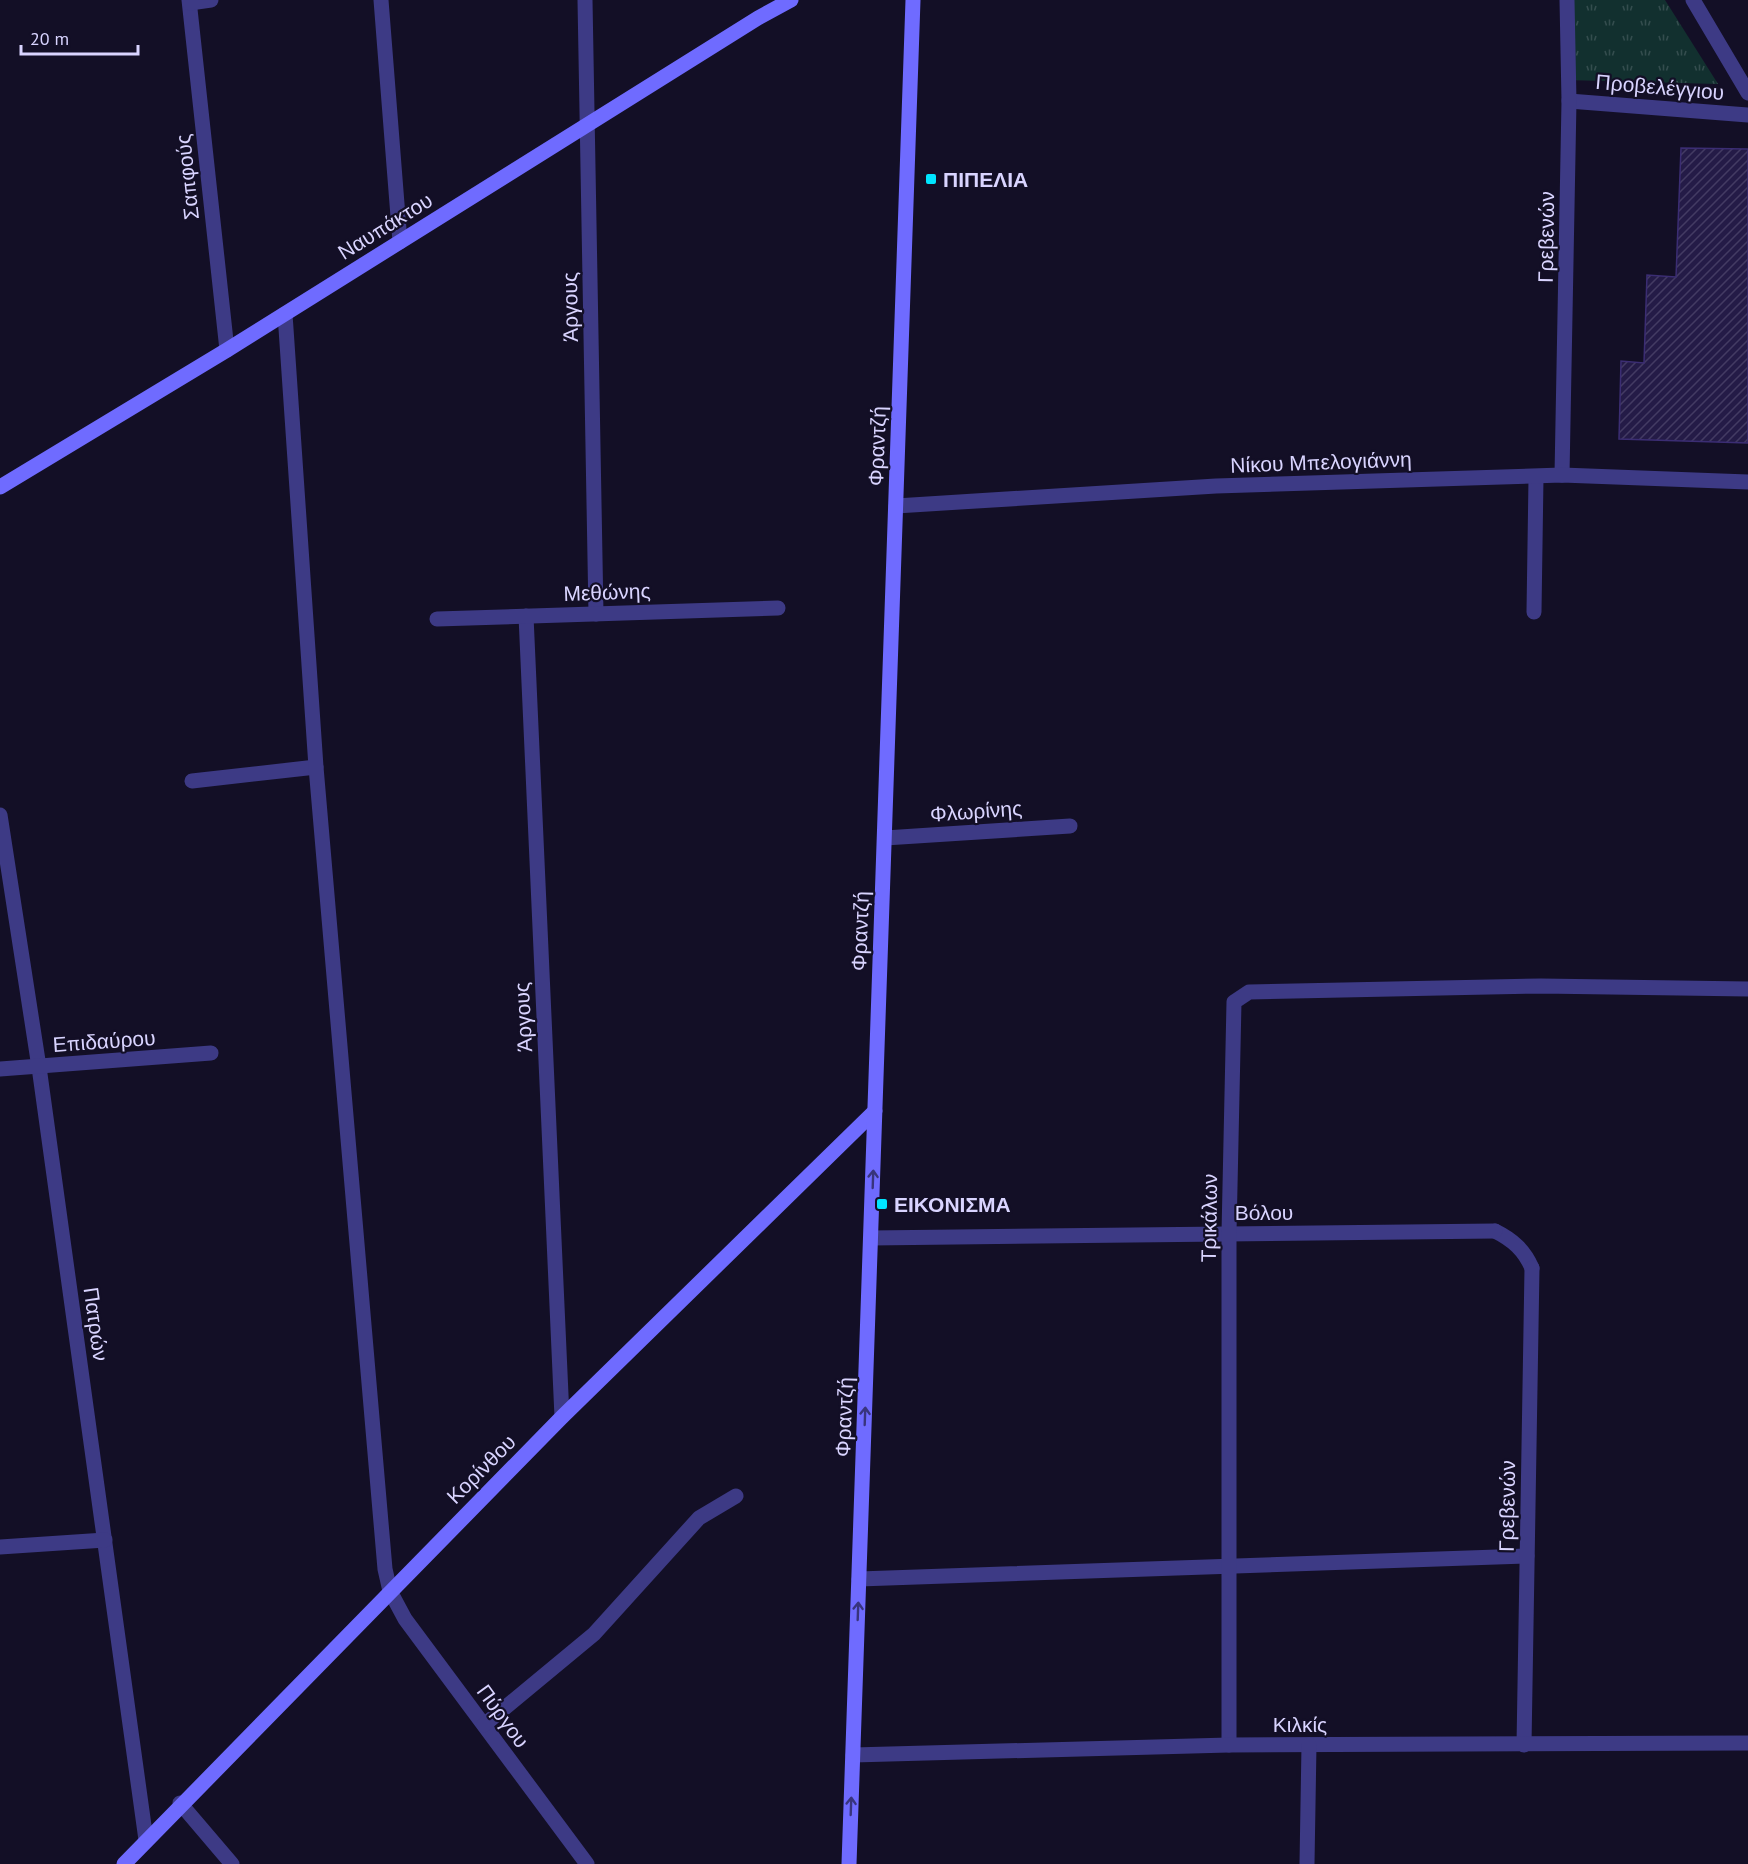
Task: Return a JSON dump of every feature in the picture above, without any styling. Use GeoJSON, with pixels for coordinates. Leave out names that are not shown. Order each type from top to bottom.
{"type":"FeatureCollection","features":[{"type":"Feature","properties":{"kind":"main road","name":"Ναυπάκτου"},"geometry":{"type":"LineString","coordinates":[[0,488],[285,314],[588,123],[791,0]]}},
{"type":"Feature","properties":{"kind":"main road","name":"Φραντζή"},"geometry":{"type":"LineString","coordinates":[[849,1864],[913,0]]}},
{"type":"Feature","properties":{"kind":"main road","name":"Κορίνθου"},"geometry":{"type":"LineString","coordinates":[[124,1864],[180,1803],[562,1417],[875,1111]]}},
{"type":"Feature","properties":{"kind":"street"},"geometry":{"type":"LineString","coordinates":[[190,1],[211,0]]}},
{"type":"Feature","properties":{"kind":"street"},"geometry":{"type":"LineString","coordinates":[[381,0],[400,242]]}},
{"type":"Feature","properties":{"kind":"street","name":"Άργους"},"geometry":{"type":"LineString","coordinates":[[585,0],[596,614]]}},
{"type":"Feature","properties":{"kind":"street","name":"Γρεβενών"},"geometry":{"type":"LineString","coordinates":[[1562,476],[1569,101],[1567,0]]}},
{"type":"Feature","properties":{"kind":"street"},"geometry":{"type":"LineString","coordinates":[[1693,0],[1748,93]]}},
{"type":"Feature","properties":{"kind":"street","name":"Σαπφούς"},"geometry":{"type":"LineString","coordinates":[[190,1],[226,350]]}},
{"type":"Feature","properties":{"kind":"street","name":"Προβελέγγιου"},"geometry":{"type":"LineString","coordinates":[[1569,101],[1748,116]]}},
{"type":"Feature","properties":{"kind":"street","name":"Πύργου"},"geometry":{"type":"LineString","coordinates":[[285,314],[316,766],[380,1532],[390,1591],[405,1619],[587,1864]]}},
{"type":"Feature","properties":{"kind":"street","name":"Νίκου Μπελογιάννη"},"geometry":{"type":"LineString","coordinates":[[896,506],[1216,486],[1562,476],[1748,482]]}},
{"type":"Feature","properties":{"kind":"street"},"geometry":{"type":"LineString","coordinates":[[1534,612],[1536,478]]}},
{"type":"Feature","properties":{"kind":"street","name":"Μεθώνης"},"geometry":{"type":"LineString","coordinates":[[437,619],[778,608]]}},
{"type":"Feature","properties":{"kind":"street","name":"Άργους"},"geometry":{"type":"LineString","coordinates":[[526,616],[562,1417]]}},
{"type":"Feature","properties":{"kind":"street"},"geometry":{"type":"LineString","coordinates":[[192,781],[316,766]]}},
{"type":"Feature","properties":{"kind":"street","name":"Πατρών"},"geometry":{"type":"LineString","coordinates":[[0,815],[39,1067],[146,1840]]}},
{"type":"Feature","properties":{"kind":"street","name":"Φλωρίνης"},"geometry":{"type":"LineString","coordinates":[[885,838],[1070,826]]}},
{"type":"Feature","properties":{"kind":"street","name":"Τρικάλων"},"geometry":{"type":"LineString","coordinates":[[1228,1745],[1229,1233],[1234,1002],[1249,992],[1541,986],[1748,989]]}},
{"type":"Feature","properties":{"kind":"street","name":"Επιδαύρου"},"geometry":{"type":"LineString","coordinates":[[0,1069],[211,1053]]}},
{"type":"Feature","properties":{"kind":"street","name":"Βόλου"},"geometry":{"type":"LineString","coordinates":[[871,1238],[1495,1231],[1510,1239],[1525,1253],[1532,1268]]}},
{"type":"Feature","properties":{"kind":"street","name":"Γρεβενών"},"geometry":{"type":"LineString","coordinates":[[1524,1745],[1532,1268]]}},
{"type":"Feature","properties":{"kind":"street"},"geometry":{"type":"LineString","coordinates":[[484,1725],[594,1634],[699,1518],[736,1496]]}},
{"type":"Feature","properties":{"kind":"street"},"geometry":{"type":"LineString","coordinates":[[0,1547],[105,1540]]}},
{"type":"Feature","properties":{"kind":"street"},"geometry":{"type":"LineString","coordinates":[[859,1578],[1228,1568],[1527,1556]]}},
{"type":"Feature","properties":{"kind":"street","name":"Κιλκίς"},"geometry":{"type":"LineString","coordinates":[[853,1755],[1228,1745],[1748,1743]]}},
{"type":"Feature","properties":{"kind":"street"},"geometry":{"type":"LineString","coordinates":[[1307,1864],[1308,1745]]}},
{"type":"Feature","properties":{"kind":"street"},"geometry":{"type":"LineString","coordinates":[[180,1803],[232,1864]]}},
{"type":"Feature","properties":{"kind":"green space"},"geometry":{"type":"Polygon","coordinates":[[[1569,0],[1665,0],[1718,84],[1566,80],[1569,0]]]}},
{"type":"Feature","properties":{"kind":"building"},"geometry":{"type":"Polygon","coordinates":[[[1681,148],[1748,149],[1748,443],[1619,439],[1621,361],[1644,363],[1647,275],[1676,277],[1681,148]]]}},
{"type":"Feature","properties":{"kind":"place","name":"ΠΙΠΕΛΙΑ"},"geometry":{"type":"Point","coordinates":[931,179]}},
{"type":"Feature","properties":{"kind":"place","name":"ΕΙΚΟΝΙΣΜΑ"},"geometry":{"type":"Point","coordinates":[882,1204]}}]}
